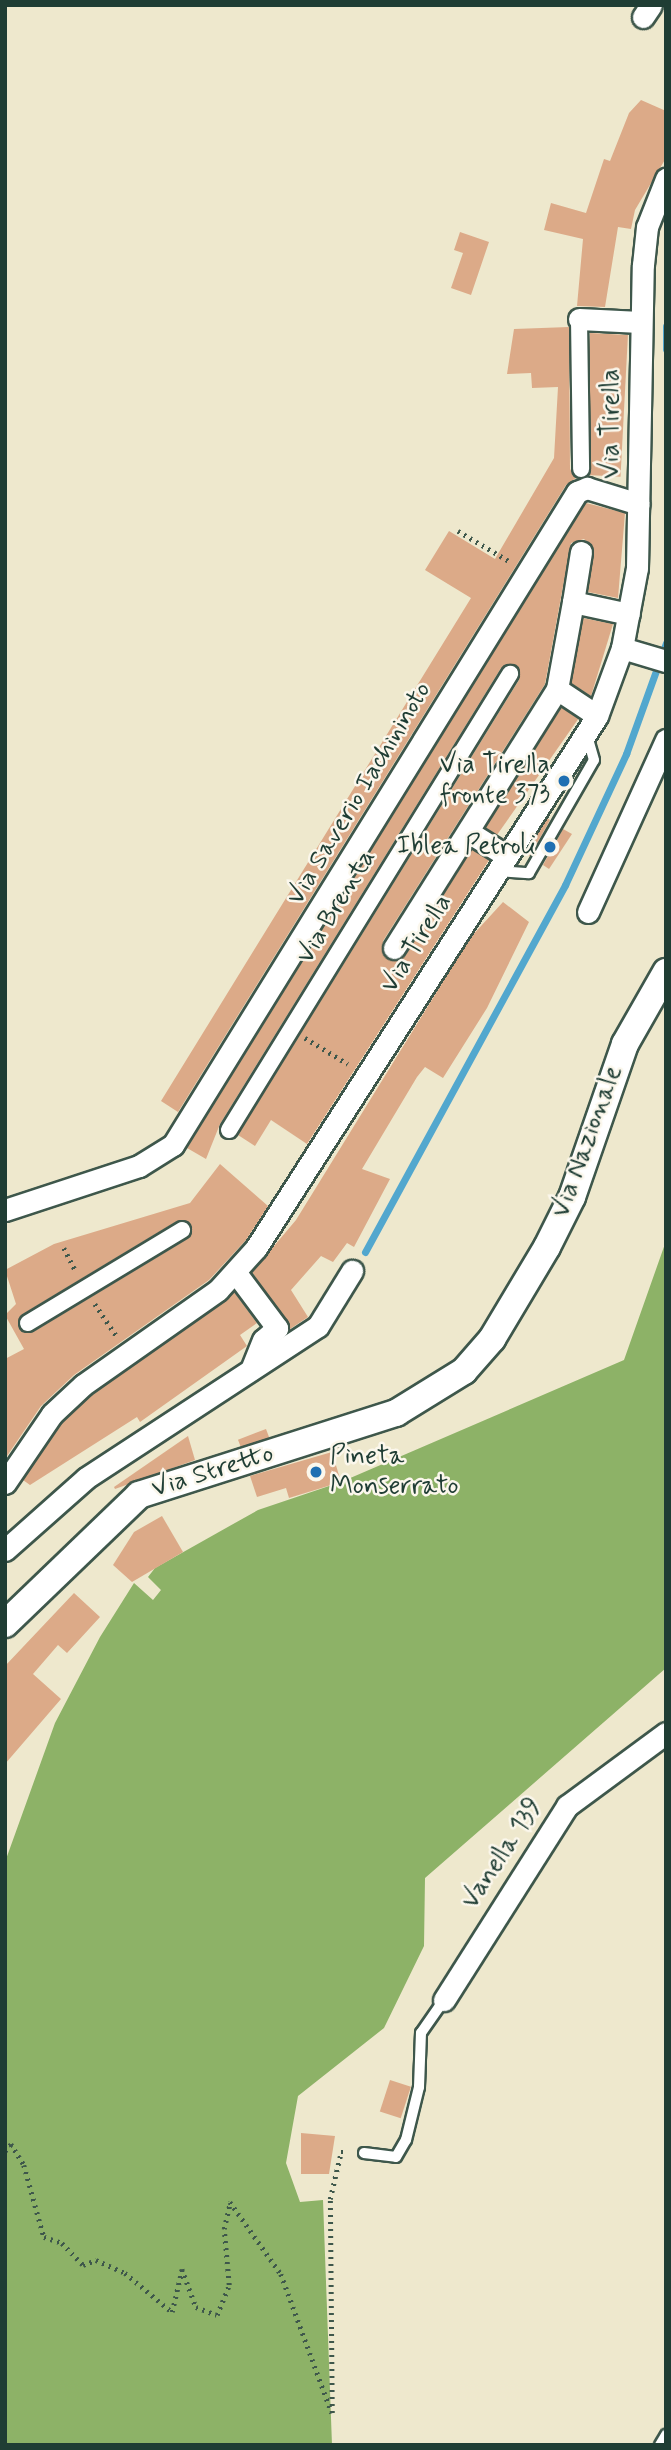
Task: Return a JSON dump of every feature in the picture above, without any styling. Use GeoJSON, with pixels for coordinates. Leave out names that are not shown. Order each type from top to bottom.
{"type":"FeatureCollection","features":[{"type":"Feature","properties":{"kind":"street","name":"Via Tirella"},"geometry":{"type":"LineString","coordinates":[[5,1483],[11,1458],[82,1385],[236,1273],[587,736],[622,648],[629,614],[639,504],[640,322],[647,227],[666,179]]}},
{"type":"Feature","properties":{"kind":"street"},"geometry":{"type":"LineString","coordinates":[[582,469],[579,319],[640,322]]}},
{"type":"Feature","properties":{"kind":"street","name":"Via Saverio Iachininoto"},"geometry":{"type":"LineString","coordinates":[[5,1210],[139,1166],[173,1145],[191,1122],[577,492],[587,488],[639,504]]}},
{"type":"Feature","properties":{"kind":"street"},"geometry":{"type":"LineString","coordinates":[[394,948],[470,833],[557,689],[581,552]]}},
{"type":"Feature","properties":{"kind":"street"},"geometry":{"type":"LineString","coordinates":[[573,602],[629,614]]}},
{"type":"Feature","properties":{"kind":"street"},"geometry":{"type":"LineString","coordinates":[[622,648],[666,661]]}},
{"type":"Feature","properties":{"kind":"street","name":"Via Brenta"},"geometry":{"type":"LineString","coordinates":[[229,1130],[510,674]]}},
{"type":"Feature","properties":{"kind":"street"},"geometry":{"type":"LineString","coordinates":[[557,689],[596,715]]}},
{"type":"Feature","properties":{"kind":"street"},"geometry":{"type":"LineString","coordinates":[[588,912],[666,740]]}},
{"type":"Feature","properties":{"kind":"street"},"geometry":{"type":"LineString","coordinates":[[470,833],[501,864]]}},
{"type":"Feature","properties":{"kind":"street","name":"Via Nazionale"},"geometry":{"type":"LineString","coordinates":[[423,1400],[471,1363],[523,1292],[572,1197],[625,1044],[666,972]]}},
{"type":"Feature","properties":{"kind":"street"},"geometry":{"type":"LineString","coordinates":[[28,1324],[182,1230]]}},
{"type":"Feature","properties":{"kind":"street"},"geometry":{"type":"LineString","coordinates":[[5,1550],[86,1478],[318,1326],[352,1270]]}},
{"type":"Feature","properties":{"kind":"street"},"geometry":{"type":"LineString","coordinates":[[236,1273],[277,1328],[263,1340],[251,1370]]}},
{"type":"Feature","properties":{"kind":"street","name":"Via Stretto"},"geometry":{"type":"LineString","coordinates":[[5,1624],[139,1495],[326,1438],[423,1400]]}},
{"type":"Feature","properties":{"kind":"street","name":"Vanella 139"},"geometry":{"type":"LineString","coordinates":[[444,2000],[536,1846],[567,1806],[666,1733]]}},
{"type":"Feature","properties":{"kind":"lane"},"geometry":{"type":"LineString","coordinates":[[364,2153],[396,2157],[406,2140],[418,2087],[421,2033],[444,2000]]}},
{"type":"Feature","properties":{"kind":"lane"},"geometry":{"type":"LineString","coordinates":[[660,2445],[666,2435]]}},
{"type":"Feature","properties":{"kind":"path"},"geometry":{"type":"LineString","coordinates":[[292,1029],[367,1076]]}},
{"type":"Feature","properties":{"kind":"path"},"geometry":{"type":"LineString","coordinates":[[5,2151],[11,2144],[24,2165],[44,2237],[62,2242],[83,2265],[96,2260],[125,2273],[172,2312],[182,2269],[196,2307],[217,2315],[229,2285],[224,2229],[230,2202],[281,2274],[332,2413],[330,2199],[341,2152],[364,2153]]}},
{"type":"Feature","properties":{"kind":"green space"},"geometry":{"type":"Polygon","coordinates":[[[666,1241],[666,1668],[425,1878],[424,1946],[384,2028],[298,2096],[286,2163],[300,2202],[323,2200],[332,2445],[5,2445],[5,1862],[55,1723],[100,1637],[134,1583],[153,1600],[161,1590],[148,1577],[155,1568],[258,1510],[341,1482],[624,1360],[666,1241]]]}},
{"type":"Feature","properties":{"kind":"building"},"geometry":{"type":"Polygon","coordinates":[[[641,100],[666,111],[666,158],[635,210],[631,229],[618,227],[605,307],[577,306],[583,239],[544,230],[551,203],[586,213],[604,159],[610,161],[629,113],[641,100]]]}},
{"type":"Feature","properties":{"kind":"building"},"geometry":{"type":"Polygon","coordinates":[[[460,232],[489,242],[471,295],[451,288],[463,253],[454,250],[460,232]]]}},
{"type":"Feature","properties":{"kind":"building"},"geometry":{"type":"Polygon","coordinates":[[[569,327],[570,469],[576,478],[566,485],[178,1112],[161,1101],[471,598],[425,570],[449,531],[495,559],[554,458],[558,387],[532,388],[531,373],[507,374],[514,329],[569,327]]]}},
{"type":"Feature","properties":{"kind":"building"},"geometry":{"type":"Polygon","coordinates":[[[590,333],[628,335],[621,477],[583,475],[590,333]]]}},
{"type":"Feature","properties":{"kind":"building"},"geometry":{"type":"Polygon","coordinates":[[[586,503],[625,513],[618,598],[588,592],[593,548],[584,539],[571,543],[545,684],[383,941],[383,955],[394,961],[405,956],[472,849],[489,860],[307,1144],[271,1120],[255,1146],[238,1135],[519,680],[511,664],[501,668],[220,1124],[206,1159],[187,1148],[586,503]]]}},
{"type":"Feature","properties":{"kind":"building"},"geometry":{"type":"Polygon","coordinates":[[[583,618],[613,624],[591,696],[571,683],[583,618]]]}},
{"type":"Feature","properties":{"kind":"building"},"geometry":{"type":"Polygon","coordinates":[[[561,707],[578,719],[497,835],[480,823],[561,707]]]}},
{"type":"Feature","properties":{"kind":"building"},"geometry":{"type":"Polygon","coordinates":[[[547,818],[550,820],[530,856],[525,853],[547,818]]]}},
{"type":"Feature","properties":{"kind":"building"},"geometry":{"type":"Polygon","coordinates":[[[563,829],[572,834],[549,869],[543,865],[563,829]]]}},
{"type":"Feature","properties":{"kind":"building"},"geometry":{"type":"Polygon","coordinates":[[[503,902],[529,922],[487,1008],[443,1078],[425,1067],[417,1077],[362,1169],[390,1179],[354,1247],[347,1243],[333,1262],[321,1256],[291,1290],[308,1317],[290,1329],[252,1272],[296,1220],[470,938],[503,902]]]}},
{"type":"Feature","properties":{"kind":"building"},"geometry":{"type":"Polygon","coordinates":[[[220,1164],[268,1206],[246,1240],[209,1280],[74,1375],[41,1406],[5,1459],[5,1359],[24,1349],[5,1315],[16,1304],[5,1270],[54,1244],[190,1203],[220,1164]],[[177,1221],[23,1314],[19,1329],[33,1332],[187,1239],[191,1225],[177,1221]]]}},
{"type":"Feature","properties":{"kind":"building"},"geometry":{"type":"Polygon","coordinates":[[[234,1292],[257,1323],[240,1335],[247,1346],[140,1422],[137,1417],[30,1485],[23,1480],[62,1423],[91,1395],[234,1292]]]}},
{"type":"Feature","properties":{"kind":"building"},"geometry":{"type":"Polygon","coordinates":[[[266,1429],[269,1437],[241,1448],[238,1440],[266,1429]]]}},
{"type":"Feature","properties":{"kind":"building"},"geometry":{"type":"Polygon","coordinates":[[[188,1436],[195,1460],[115,1489],[114,1487],[188,1436]]]}},
{"type":"Feature","properties":{"kind":"building"},"geometry":{"type":"Polygon","coordinates":[[[332,1452],[341,1482],[289,1498],[286,1488],[257,1497],[250,1476],[332,1452]]]}},
{"type":"Feature","properties":{"kind":"building"},"geometry":{"type":"Polygon","coordinates":[[[162,1516],[183,1552],[132,1582],[113,1565],[134,1532],[162,1516]]]}},
{"type":"Feature","properties":{"kind":"building"},"geometry":{"type":"Polygon","coordinates":[[[74,1593],[100,1617],[67,1653],[58,1645],[33,1674],[61,1699],[5,1764],[5,1666],[74,1593]]]}},
{"type":"Feature","properties":{"kind":"building"},"geometry":{"type":"Polygon","coordinates":[[[390,2080],[411,2087],[401,2118],[380,2111],[390,2080]]]}},
{"type":"Feature","properties":{"kind":"building"},"geometry":{"type":"Polygon","coordinates":[[[301,2133],[335,2136],[329,2174],[301,2174],[301,2133]]]}},
{"type":"Feature","properties":{"kind":"waterway"},"geometry":{"type":"LineString","coordinates":[[666,326],[666,349]]}},
{"type":"Feature","properties":{"kind":"waterway"},"geometry":{"type":"LineString","coordinates":[[365,1252],[565,885],[626,754],[666,643]]}},
{"type":"Feature","properties":{"kind":"place","name":"Via Tirella fronte 373"},"geometry":{"type":"Point","coordinates":[564,781]}},
{"type":"Feature","properties":{"kind":"place","name":"Iblea Petroli"},"geometry":{"type":"Point","coordinates":[550,847]}},
{"type":"Feature","properties":{"kind":"place","name":"Pineta Monserrato"},"geometry":{"type":"Point","coordinates":[316,1472]}}]}
